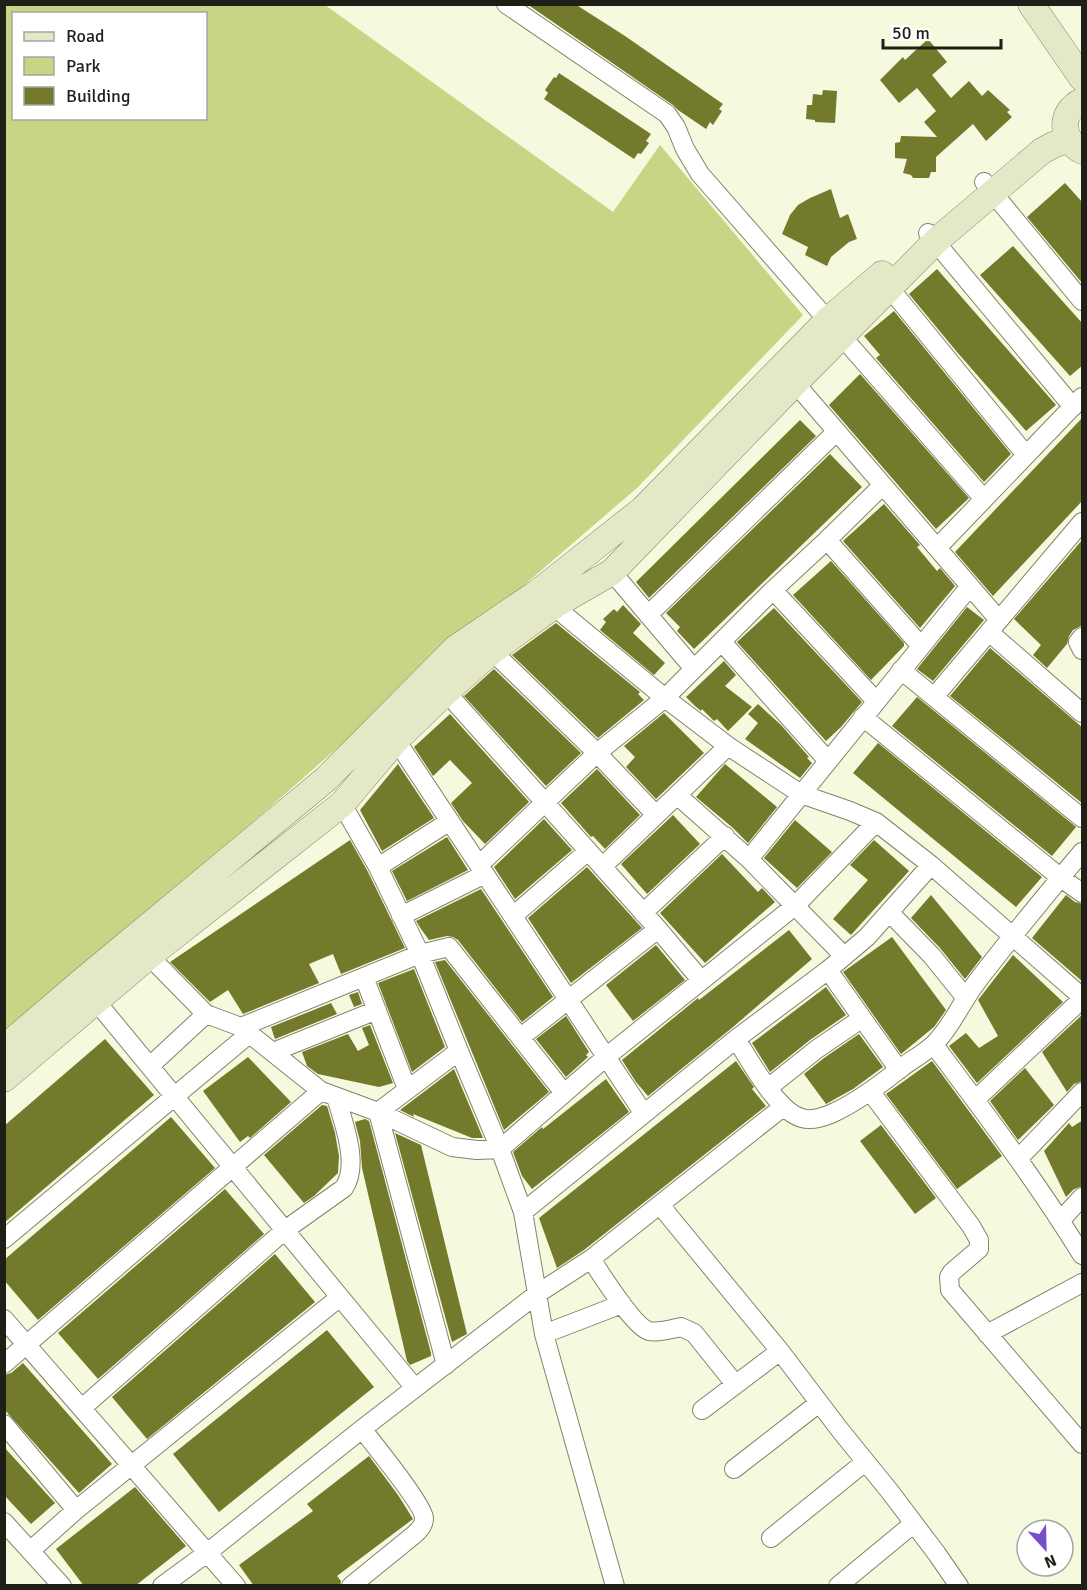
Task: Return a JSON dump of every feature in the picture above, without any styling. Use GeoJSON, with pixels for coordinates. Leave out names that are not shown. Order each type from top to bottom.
{"type":"FeatureCollection","features":[{"type":"Feature","properties":{"kind":"street"},"geometry":{"type":"LineString","coordinates":[[506,4],[667,114],[700,174],[984,499]]}},
{"type":"Feature","properties":{"kind":"street"},"geometry":{"type":"LineString","coordinates":[[4,1048],[88,991],[149,956],[342,804],[396,740],[932,237],[988,188],[1024,147],[1075,123],[1076,62],[1031,4]]}},
{"type":"Feature","properties":{"kind":"street"},"geometry":{"type":"LineString","coordinates":[[988,188],[1083,301]]}},
{"type":"Feature","properties":{"kind":"street"},"geometry":{"type":"LineString","coordinates":[[932,237],[1078,402],[937,548]]}},
{"type":"Feature","properties":{"kind":"street"},"geometry":{"type":"LineString","coordinates":[[885,282],[1026,455]]}},
{"type":"Feature","properties":{"kind":"street"},"geometry":{"type":"LineString","coordinates":[[4,1079],[88,991],[326,779],[456,648],[546,599],[612,572],[795,384],[834,329]]}},
{"type":"Feature","properties":{"kind":"street"},"geometry":{"type":"LineString","coordinates":[[795,384],[970,586],[994,626],[1083,713]]}},
{"type":"Feature","properties":{"kind":"street"},"geometry":{"type":"LineString","coordinates":[[648,615],[837,432]]}},
{"type":"Feature","properties":{"kind":"street"},"geometry":{"type":"LineString","coordinates":[[401,916],[482,870],[544,802],[597,753],[665,698],[883,485]]}},
{"type":"Feature","properties":{"kind":"street"},"geometry":{"type":"LineString","coordinates":[[934,697],[1083,522]]}},
{"type":"Feature","properties":{"kind":"street"},"geometry":{"type":"LineString","coordinates":[[827,540],[921,646]]}},
{"type":"Feature","properties":{"kind":"street"},"geometry":{"type":"LineString","coordinates":[[612,572],[694,669]]}},
{"type":"Feature","properties":{"kind":"street"},"geometry":{"type":"LineString","coordinates":[[749,859],[970,586]]}},
{"type":"Feature","properties":{"kind":"street"},"geometry":{"type":"LineString","coordinates":[[773,590],[876,701]]}},
{"type":"Feature","properties":{"kind":"street"},"geometry":{"type":"LineString","coordinates":[[546,599],[665,698],[728,746],[801,794],[876,822],[932,865],[1083,998],[975,1100]]}},
{"type":"Feature","properties":{"kind":"street"},"geometry":{"type":"LineString","coordinates":[[1083,637],[1078,642],[1083,650]]}},
{"type":"Feature","properties":{"kind":"street"},"geometry":{"type":"LineString","coordinates":[[722,642],[828,761]]}},
{"type":"Feature","properties":{"kind":"street"},"geometry":{"type":"LineString","coordinates":[[492,651],[597,753],[656,815]]}},
{"type":"Feature","properties":{"kind":"street"},"geometry":{"type":"LineString","coordinates":[[902,670],[1083,818]]}},
{"type":"Feature","properties":{"kind":"street"},"geometry":{"type":"LineString","coordinates":[[446,692],[701,980]]}},
{"type":"Feature","properties":{"kind":"street"},"geometry":{"type":"LineString","coordinates":[[864,717],[1061,878],[1083,893]]}},
{"type":"Feature","properties":{"kind":"street"},"geometry":{"type":"LineString","coordinates":[[396,740],[644,1114]]}},
{"type":"Feature","properties":{"kind":"street"},"geometry":{"type":"LineString","coordinates":[[602,867],[728,746]]}},
{"type":"Feature","properties":{"kind":"street"},"geometry":{"type":"LineString","coordinates":[[677,795],[749,859],[844,956]]}},
{"type":"Feature","properties":{"kind":"street"},"geometry":{"type":"LineString","coordinates":[[342,804],[378,867],[420,954],[500,1149],[523,1212],[544,1334],[615,1586]]}},
{"type":"Feature","properties":{"kind":"street"},"geometry":{"type":"LineString","coordinates":[[378,867],[450,821]]}},
{"type":"Feature","properties":{"kind":"street"},"geometry":{"type":"LineString","coordinates":[[149,956],[206,1014],[245,1031],[329,1094],[378,1112],[452,1147],[477,1150],[500,1149],[606,1057],[796,905],[876,822]]}},
{"type":"Feature","properties":{"kind":"street"},"geometry":{"type":"LineString","coordinates":[[643,913],[724,836]]}},
{"type":"Feature","properties":{"kind":"street"},"geometry":{"type":"LineString","coordinates":[[513,916],[588,851]]}},
{"type":"Feature","properties":{"kind":"street"},"geometry":{"type":"LineString","coordinates":[[736,1039],[783,1107],[800,1118],[809,1119],[833,1113],[870,1091],[934,1045],[952,1021],[965,997],[1012,935],[1083,852]]}},
{"type":"Feature","properties":{"kind":"street"},"geometry":{"type":"LineString","coordinates":[[523,1212],[736,1039],[828,970],[867,937],[932,865]]}},
{"type":"Feature","properties":{"kind":"street"},"geometry":{"type":"LineString","coordinates":[[890,913],[932,956],[965,997]]}},
{"type":"Feature","properties":{"kind":"street"},"geometry":{"type":"LineString","coordinates":[[521,1037],[658,929]]}},
{"type":"Feature","properties":{"kind":"street"},"geometry":{"type":"LineString","coordinates":[[4,1239],[174,1096],[245,1031],[364,977],[420,954],[447,946],[564,1093]]}},
{"type":"Feature","properties":{"kind":"street"},"geometry":{"type":"LineString","coordinates":[[828,970],[899,1070]]}},
{"type":"Feature","properties":{"kind":"street"},"geometry":{"type":"LineString","coordinates":[[364,977],[407,1089]]}},
{"type":"Feature","properties":{"kind":"street"},"geometry":{"type":"LineString","coordinates":[[88,991],[415,1388]]}},
{"type":"Feature","properties":{"kind":"street"},"geometry":{"type":"LineString","coordinates":[[273,1052],[377,1010]]}},
{"type":"Feature","properties":{"kind":"street"},"geometry":{"type":"LineString","coordinates":[[150,1066],[206,1014]]}},
{"type":"Feature","properties":{"kind":"street"},"geometry":{"type":"LineString","coordinates":[[768,1088],[817,1049],[861,1019]]}},
{"type":"Feature","properties":{"kind":"street"},"geometry":{"type":"LineString","coordinates":[[934,1045],[1018,1158],[1083,1255]]}},
{"type":"Feature","properties":{"kind":"street"},"geometry":{"type":"LineString","coordinates":[[378,1112],[459,1051]]}},
{"type":"Feature","properties":{"kind":"street"},"geometry":{"type":"LineString","coordinates":[[870,1091],[980,1240],[978,1249],[952,1272],[948,1283],[950,1290],[1083,1444]]}},
{"type":"Feature","properties":{"kind":"street"},"geometry":{"type":"LineString","coordinates":[[1018,1158],[1083,1092]]}},
{"type":"Feature","properties":{"kind":"street"},"geometry":{"type":"LineString","coordinates":[[4,1364],[233,1167],[329,1094]]}},
{"type":"Feature","properties":{"kind":"street"},"geometry":{"type":"LineString","coordinates":[[82,1408],[285,1230],[344,1188],[349,1180],[351,1153],[329,1094]]}},
{"type":"Feature","properties":{"kind":"street"},"geometry":{"type":"LineString","coordinates":[[162,1586],[537,1294],[591,1259],[783,1107]]}},
{"type":"Feature","properties":{"kind":"street"},"geometry":{"type":"LineString","coordinates":[[378,1112],[446,1365]]}},
{"type":"Feature","properties":{"kind":"street"},"geometry":{"type":"LineString","coordinates":[[1061,1220],[1083,1197]]}},
{"type":"Feature","properties":{"kind":"street"},"geometry":{"type":"LineString","coordinates":[[660,1205],[780,1350],[865,1462],[891,1492],[958,1586]]}},
{"type":"Feature","properties":{"kind":"street"},"geometry":{"type":"LineString","coordinates":[[591,1259],[622,1304],[642,1327],[650,1331],[681,1327],[694,1333],[735,1384]]}},
{"type":"Feature","properties":{"kind":"street"},"geometry":{"type":"LineString","coordinates":[[987,1334],[1083,1283]]}},
{"type":"Feature","properties":{"kind":"street"},"geometry":{"type":"LineString","coordinates":[[30,1551],[131,1465],[340,1298]]}},
{"type":"Feature","properties":{"kind":"street"},"geometry":{"type":"LineString","coordinates":[[544,1334],[622,1304]]}},
{"type":"Feature","properties":{"kind":"street"},"geometry":{"type":"LineString","coordinates":[[4,1319],[236,1586]]}},
{"type":"Feature","properties":{"kind":"street"},"geometry":{"type":"LineString","coordinates":[[702,1410],[780,1350]]}},
{"type":"Feature","properties":{"kind":"street"},"geometry":{"type":"LineString","coordinates":[[735,1469],[819,1402]]}},
{"type":"Feature","properties":{"kind":"street"},"geometry":{"type":"LineString","coordinates":[[4,1424],[76,1510]]}},
{"type":"Feature","properties":{"kind":"street"},"geometry":{"type":"LineString","coordinates":[[351,1586],[415,1534],[422,1526],[424,1519],[422,1510],[409,1491],[362,1429]]}},
{"type":"Feature","properties":{"kind":"street"},"geometry":{"type":"LineString","coordinates":[[771,1538],[865,1462]]}},
{"type":"Feature","properties":{"kind":"street"},"geometry":{"type":"LineString","coordinates":[[4,1522],[62,1586]]}},
{"type":"Feature","properties":{"kind":"street"},"geometry":{"type":"LineString","coordinates":[[838,1586],[913,1524]]}},
{"type":"Feature","properties":{"kind":"green space"},"geometry":{"type":"Polygon","coordinates":[[[5,5],[325,5],[613,212],[660,145],[803,315],[637,488],[111,947],[5,1053],[5,5]]]}},
{"type":"Feature","properties":{"kind":"building"},"geometry":{"type":"Polygon","coordinates":[[[527,4],[575,4],[723,104],[719,109],[722,111],[713,125],[710,122],[706,129],[527,4]]]}},
{"type":"Feature","properties":{"kind":"building"},"geometry":{"type":"Polygon","coordinates":[[[928,39],[947,62],[932,75],[951,98],[969,81],[982,96],[988,90],[1010,110],[1007,112],[1012,117],[986,141],[973,124],[936,157],[936,172],[931,172],[929,178],[913,178],[903,173],[907,159],[895,158],[895,143],[900,142],[901,136],[937,137],[924,122],[936,111],[917,88],[899,103],[880,80],[903,57],[905,60],[928,39]]]}},
{"type":"Feature","properties":{"kind":"building"},"geometry":{"type":"Polygon","coordinates":[[[559,73],[651,134],[646,141],[649,143],[641,154],[638,153],[634,159],[544,99],[548,93],[545,90],[559,73]]]}},
{"type":"Feature","properties":{"kind":"building"},"geometry":{"type":"Polygon","coordinates":[[[823,90],[837,91],[835,123],[806,119],[807,105],[812,105],[813,94],[822,95],[823,90]]]}},
{"type":"Feature","properties":{"kind":"building"},"geometry":{"type":"Polygon","coordinates":[[[1065,183],[1083,203],[1083,284],[1027,217],[1065,183]]]}},
{"type":"Feature","properties":{"kind":"building"},"geometry":{"type":"Polygon","coordinates":[[[831,189],[840,218],[848,214],[857,239],[849,242],[831,257],[827,266],[805,255],[808,247],[782,234],[790,215],[798,205],[831,189]]]}},
{"type":"Feature","properties":{"kind":"building"},"geometry":{"type":"Polygon","coordinates":[[[1013,246],[1083,324],[1083,365],[1070,376],[980,275],[1013,246]]]}},
{"type":"Feature","properties":{"kind":"building"},"geometry":{"type":"Polygon","coordinates":[[[937,269],[1056,405],[1026,431],[909,294],[937,269]]]}},
{"type":"Feature","properties":{"kind":"building"},"geometry":{"type":"Polygon","coordinates":[[[894,311],[1011,454],[984,482],[876,358],[880,355],[864,336],[894,311]]]}},
{"type":"Feature","properties":{"kind":"building"},"geometry":{"type":"Polygon","coordinates":[[[860,374],[969,498],[936,529],[829,405],[860,374]]]}},
{"type":"Feature","properties":{"kind":"building"},"geometry":{"type":"Polygon","coordinates":[[[1083,417],[1083,500],[993,596],[955,552],[1083,417]]]}},
{"type":"Feature","properties":{"kind":"building"},"geometry":{"type":"Polygon","coordinates":[[[800,420],[816,436],[649,598],[636,582],[800,420]]]}},
{"type":"Feature","properties":{"kind":"building"},"geometry":{"type":"Polygon","coordinates":[[[830,454],[862,487],[694,649],[677,631],[680,627],[666,613],[830,454]]]}},
{"type":"Feature","properties":{"kind":"building"},"geometry":{"type":"Polygon","coordinates":[[[884,504],[920,545],[917,547],[937,571],[940,568],[955,586],[920,628],[843,541],[884,504]]]}},
{"type":"Feature","properties":{"kind":"building"},"geometry":{"type":"Polygon","coordinates":[[[1083,539],[1083,625],[1073,630],[1067,644],[1047,668],[1033,655],[1041,645],[1014,619],[1083,539]]]}},
{"type":"Feature","properties":{"kind":"building"},"geometry":{"type":"Polygon","coordinates":[[[831,561],[904,643],[904,646],[871,680],[793,595],[831,561]]]}},
{"type":"Feature","properties":{"kind":"building"},"geometry":{"type":"Polygon","coordinates":[[[623,605],[641,624],[633,633],[665,663],[654,675],[600,630],[606,622],[603,619],[614,609],[617,612],[623,605]]]}},
{"type":"Feature","properties":{"kind":"building"},"geometry":{"type":"Polygon","coordinates":[[[967,607],[984,620],[933,681],[917,669],[967,607]]]}},
{"type":"Feature","properties":{"kind":"building"},"geometry":{"type":"Polygon","coordinates":[[[774,608],[862,702],[826,741],[737,642],[774,608]]]}},
{"type":"Feature","properties":{"kind":"building"},"geometry":{"type":"Polygon","coordinates":[[[556,623],[640,692],[638,694],[644,700],[598,738],[512,655],[556,623]]]}},
{"type":"Feature","properties":{"kind":"building"},"geometry":{"type":"Polygon","coordinates":[[[990,648],[1083,728],[1083,804],[950,696],[990,648]]]}},
{"type":"Feature","properties":{"kind":"building"},"geometry":{"type":"Polygon","coordinates":[[[724,661],[736,675],[725,686],[752,707],[728,731],[717,719],[714,721],[686,697],[724,661]]]}},
{"type":"Feature","properties":{"kind":"building"},"geometry":{"type":"Polygon","coordinates":[[[494,669],[581,753],[546,786],[464,696],[494,669]]]}},
{"type":"Feature","properties":{"kind":"building"},"geometry":{"type":"Polygon","coordinates":[[[917,697],[1076,827],[1052,856],[892,726],[917,697]]]}},
{"type":"Feature","properties":{"kind":"building"},"geometry":{"type":"Polygon","coordinates":[[[758,704],[781,725],[809,757],[807,758],[812,763],[800,778],[745,739],[758,723],[748,714],[758,704]]]}},
{"type":"Feature","properties":{"kind":"building"},"geometry":{"type":"Polygon","coordinates":[[[664,713],[704,753],[656,799],[626,767],[635,757],[624,746],[664,713]]]}},
{"type":"Feature","properties":{"kind":"building"},"geometry":{"type":"Polygon","coordinates":[[[450,714],[529,802],[485,844],[463,821],[451,803],[472,783],[450,760],[433,776],[414,747],[450,714]]]}},
{"type":"Feature","properties":{"kind":"building"},"geometry":{"type":"Polygon","coordinates":[[[878,743],[1042,877],[1016,907],[853,773],[878,743]]]}},
{"type":"Feature","properties":{"kind":"building"},"geometry":{"type":"Polygon","coordinates":[[[398,764],[434,818],[382,851],[360,810],[398,764]]]}},
{"type":"Feature","properties":{"kind":"building"},"geometry":{"type":"Polygon","coordinates":[[[725,764],[777,807],[748,843],[696,797],[725,764]]]}},
{"type":"Feature","properties":{"kind":"building"},"geometry":{"type":"Polygon","coordinates":[[[597,769],[640,815],[605,849],[593,836],[591,837],[561,803],[597,769]]]}},
{"type":"Feature","properties":{"kind":"building"},"geometry":{"type":"Polygon","coordinates":[[[673,815],[700,844],[647,894],[621,864],[673,815]]]}},
{"type":"Feature","properties":{"kind":"building"},"geometry":{"type":"Polygon","coordinates":[[[544,819],[572,850],[515,899],[494,867],[544,819]]]}},
{"type":"Feature","properties":{"kind":"building"},"geometry":{"type":"Polygon","coordinates":[[[795,820],[832,852],[797,888],[764,858],[795,820]]]}},
{"type":"Feature","properties":{"kind":"building"},"geometry":{"type":"Polygon","coordinates":[[[447,837],[468,870],[407,901],[392,871],[447,837]]]}},
{"type":"Feature","properties":{"kind":"building"},"geometry":{"type":"Polygon","coordinates":[[[350,840],[405,948],[341,974],[333,954],[309,964],[319,983],[243,1014],[228,990],[210,1002],[170,962],[350,840]]]}},
{"type":"Feature","properties":{"kind":"building"},"geometry":{"type":"Polygon","coordinates":[[[874,840],[909,871],[851,935],[833,919],[868,880],[850,865],[874,840]]]}},
{"type":"Feature","properties":{"kind":"building"},"geometry":{"type":"Polygon","coordinates":[[[722,854],[758,892],[762,888],[775,902],[705,963],[660,913],[722,854]]]}},
{"type":"Feature","properties":{"kind":"building"},"geometry":{"type":"Polygon","coordinates":[[[587,867],[642,928],[571,983],[528,918],[587,867]]]}},
{"type":"Feature","properties":{"kind":"building"},"geometry":{"type":"Polygon","coordinates":[[[481,889],[553,997],[522,1022],[458,940],[447,936],[429,940],[416,921],[481,889]]]}},
{"type":"Feature","properties":{"kind":"building"},"geometry":{"type":"Polygon","coordinates":[[[931,895],[982,957],[965,979],[940,948],[911,918],[931,895]]]}},
{"type":"Feature","properties":{"kind":"building"},"geometry":{"type":"Polygon","coordinates":[[[1066,895],[1075,902],[1083,904],[1083,982],[1032,938],[1066,895]]]}},
{"type":"Feature","properties":{"kind":"building"},"geometry":{"type":"Polygon","coordinates":[[[789,930],[812,959],[648,1096],[622,1060],[698,998],[699,1000],[789,930]]]}},
{"type":"Feature","properties":{"kind":"building"},"geometry":{"type":"Polygon","coordinates":[[[892,937],[946,1010],[934,1027],[901,1054],[843,972],[892,937]]]}},
{"type":"Feature","properties":{"kind":"building"},"geometry":{"type":"Polygon","coordinates":[[[656,945],[685,980],[633,1021],[606,985],[656,945]]]}},
{"type":"Feature","properties":{"kind":"building"},"geometry":{"type":"Polygon","coordinates":[[[1013,955],[1063,1002],[977,1083],[949,1046],[966,1033],[979,1048],[998,1036],[978,1000],[1013,955]]]}},
{"type":"Feature","properties":{"kind":"building"},"geometry":{"type":"Polygon","coordinates":[[[445,960],[549,1092],[504,1130],[435,962],[445,960]]]}},
{"type":"Feature","properties":{"kind":"building"},"geometry":{"type":"Polygon","coordinates":[[[414,969],[445,1047],[412,1072],[378,983],[414,969]]]}},
{"type":"Feature","properties":{"kind":"building"},"geometry":{"type":"Polygon","coordinates":[[[826,987],[846,1015],[770,1072],[752,1043],[826,987]]]}},
{"type":"Feature","properties":{"kind":"building"},"geometry":{"type":"Polygon","coordinates":[[[358,992],[362,1004],[354,1007],[349,995],[358,992]]]}},
{"type":"Feature","properties":{"kind":"building"},"geometry":{"type":"Polygon","coordinates":[[[331,1003],[337,1014],[275,1039],[271,1027],[331,1003]]]}},
{"type":"Feature","properties":{"kind":"building"},"geometry":{"type":"Polygon","coordinates":[[[1083,1014],[1083,1081],[1074,1084],[1067,1092],[1042,1052],[1083,1014]]]}},
{"type":"Feature","properties":{"kind":"building"},"geometry":{"type":"Polygon","coordinates":[[[566,1016],[589,1052],[586,1055],[588,1057],[566,1077],[536,1039],[566,1016]]]}},
{"type":"Feature","properties":{"kind":"building"},"geometry":{"type":"Polygon","coordinates":[[[370,1025],[393,1083],[379,1087],[318,1074],[307,1066],[302,1052],[348,1034],[358,1051],[369,1045],[362,1028],[370,1025]]]}},
{"type":"Feature","properties":{"kind":"building"},"geometry":{"type":"Polygon","coordinates":[[[859,1034],[883,1067],[853,1089],[826,1104],[804,1074],[859,1034]]]}},
{"type":"Feature","properties":{"kind":"building"},"geometry":{"type":"Polygon","coordinates":[[[105,1039],[154,1095],[4,1223],[4,1126],[105,1039]]]}},
{"type":"Feature","properties":{"kind":"building"},"geometry":{"type":"Polygon","coordinates":[[[248,1057],[291,1102],[250,1138],[248,1136],[240,1142],[203,1091],[248,1057]]]}},
{"type":"Feature","properties":{"kind":"building"},"geometry":{"type":"Polygon","coordinates":[[[736,1061],[754,1087],[752,1089],[766,1106],[584,1250],[557,1268],[539,1218],[736,1061]]]}},
{"type":"Feature","properties":{"kind":"building"},"geometry":{"type":"Polygon","coordinates":[[[932,1061],[1002,1156],[957,1189],[886,1094],[932,1061]]]}},
{"type":"Feature","properties":{"kind":"building"},"geometry":{"type":"Polygon","coordinates":[[[1025,1068],[1054,1105],[1018,1140],[990,1101],[1025,1068]]]}},
{"type":"Feature","properties":{"kind":"building"},"geometry":{"type":"Polygon","coordinates":[[[454,1069],[483,1138],[472,1138],[400,1110],[454,1069]]]}},
{"type":"Feature","properties":{"kind":"building"},"geometry":{"type":"Polygon","coordinates":[[[606,1079],[629,1112],[532,1189],[522,1176],[513,1152],[606,1079]]]}},
{"type":"Feature","properties":{"kind":"building"},"geometry":{"type":"Polygon","coordinates":[[[322,1105],[327,1106],[335,1133],[339,1156],[338,1173],[304,1203],[264,1155],[322,1105]]]}},
{"type":"Feature","properties":{"kind":"building"},"geometry":{"type":"Polygon","coordinates":[[[171,1117],[215,1168],[38,1320],[4,1280],[4,1260],[171,1117]]]}},
{"type":"Feature","properties":{"kind":"building"},"geometry":{"type":"Polygon","coordinates":[[[365,1119],[369,1121],[431,1353],[431,1356],[410,1365],[407,1361],[362,1168],[360,1141],[355,1122],[365,1119]]]}},
{"type":"Feature","properties":{"kind":"building"},"geometry":{"type":"Polygon","coordinates":[[[1083,1120],[1083,1186],[1074,1189],[1066,1197],[1044,1151],[1069,1123],[1072,1127],[1083,1120]]]}},
{"type":"Feature","properties":{"kind":"building"},"geometry":{"type":"Polygon","coordinates":[[[881,1125],[936,1198],[915,1214],[860,1141],[881,1125]]]}},
{"type":"Feature","properties":{"kind":"building"},"geometry":{"type":"Polygon","coordinates":[[[395,1133],[421,1145],[467,1334],[452,1342],[395,1133]]]}},
{"type":"Feature","properties":{"kind":"building"},"geometry":{"type":"Polygon","coordinates":[[[225,1189],[264,1234],[98,1379],[58,1333],[225,1189]]]}},
{"type":"Feature","properties":{"kind":"building"},"geometry":{"type":"Polygon","coordinates":[[[275,1254],[315,1302],[147,1439],[112,1397],[275,1254]]]}},
{"type":"Feature","properties":{"kind":"building"},"geometry":{"type":"Polygon","coordinates":[[[327,1330],[374,1387],[219,1512],[173,1454],[327,1330]]]}},
{"type":"Feature","properties":{"kind":"building"},"geometry":{"type":"Polygon","coordinates":[[[23,1363],[112,1464],[79,1493],[4,1409],[4,1375],[11,1373],[23,1363]]]}},
{"type":"Feature","properties":{"kind":"building"},"geometry":{"type":"Polygon","coordinates":[[[4,1447],[55,1503],[31,1524],[4,1495],[4,1447]]]}},
{"type":"Feature","properties":{"kind":"building"},"geometry":{"type":"Polygon","coordinates":[[[369,1456],[413,1519],[337,1576],[341,1581],[340,1586],[254,1586],[239,1565],[313,1511],[307,1504],[369,1456]]]}},
{"type":"Feature","properties":{"kind":"building"},"geometry":{"type":"Polygon","coordinates":[[[135,1487],[186,1546],[135,1586],[84,1586],[56,1549],[135,1487]]]}}]}
